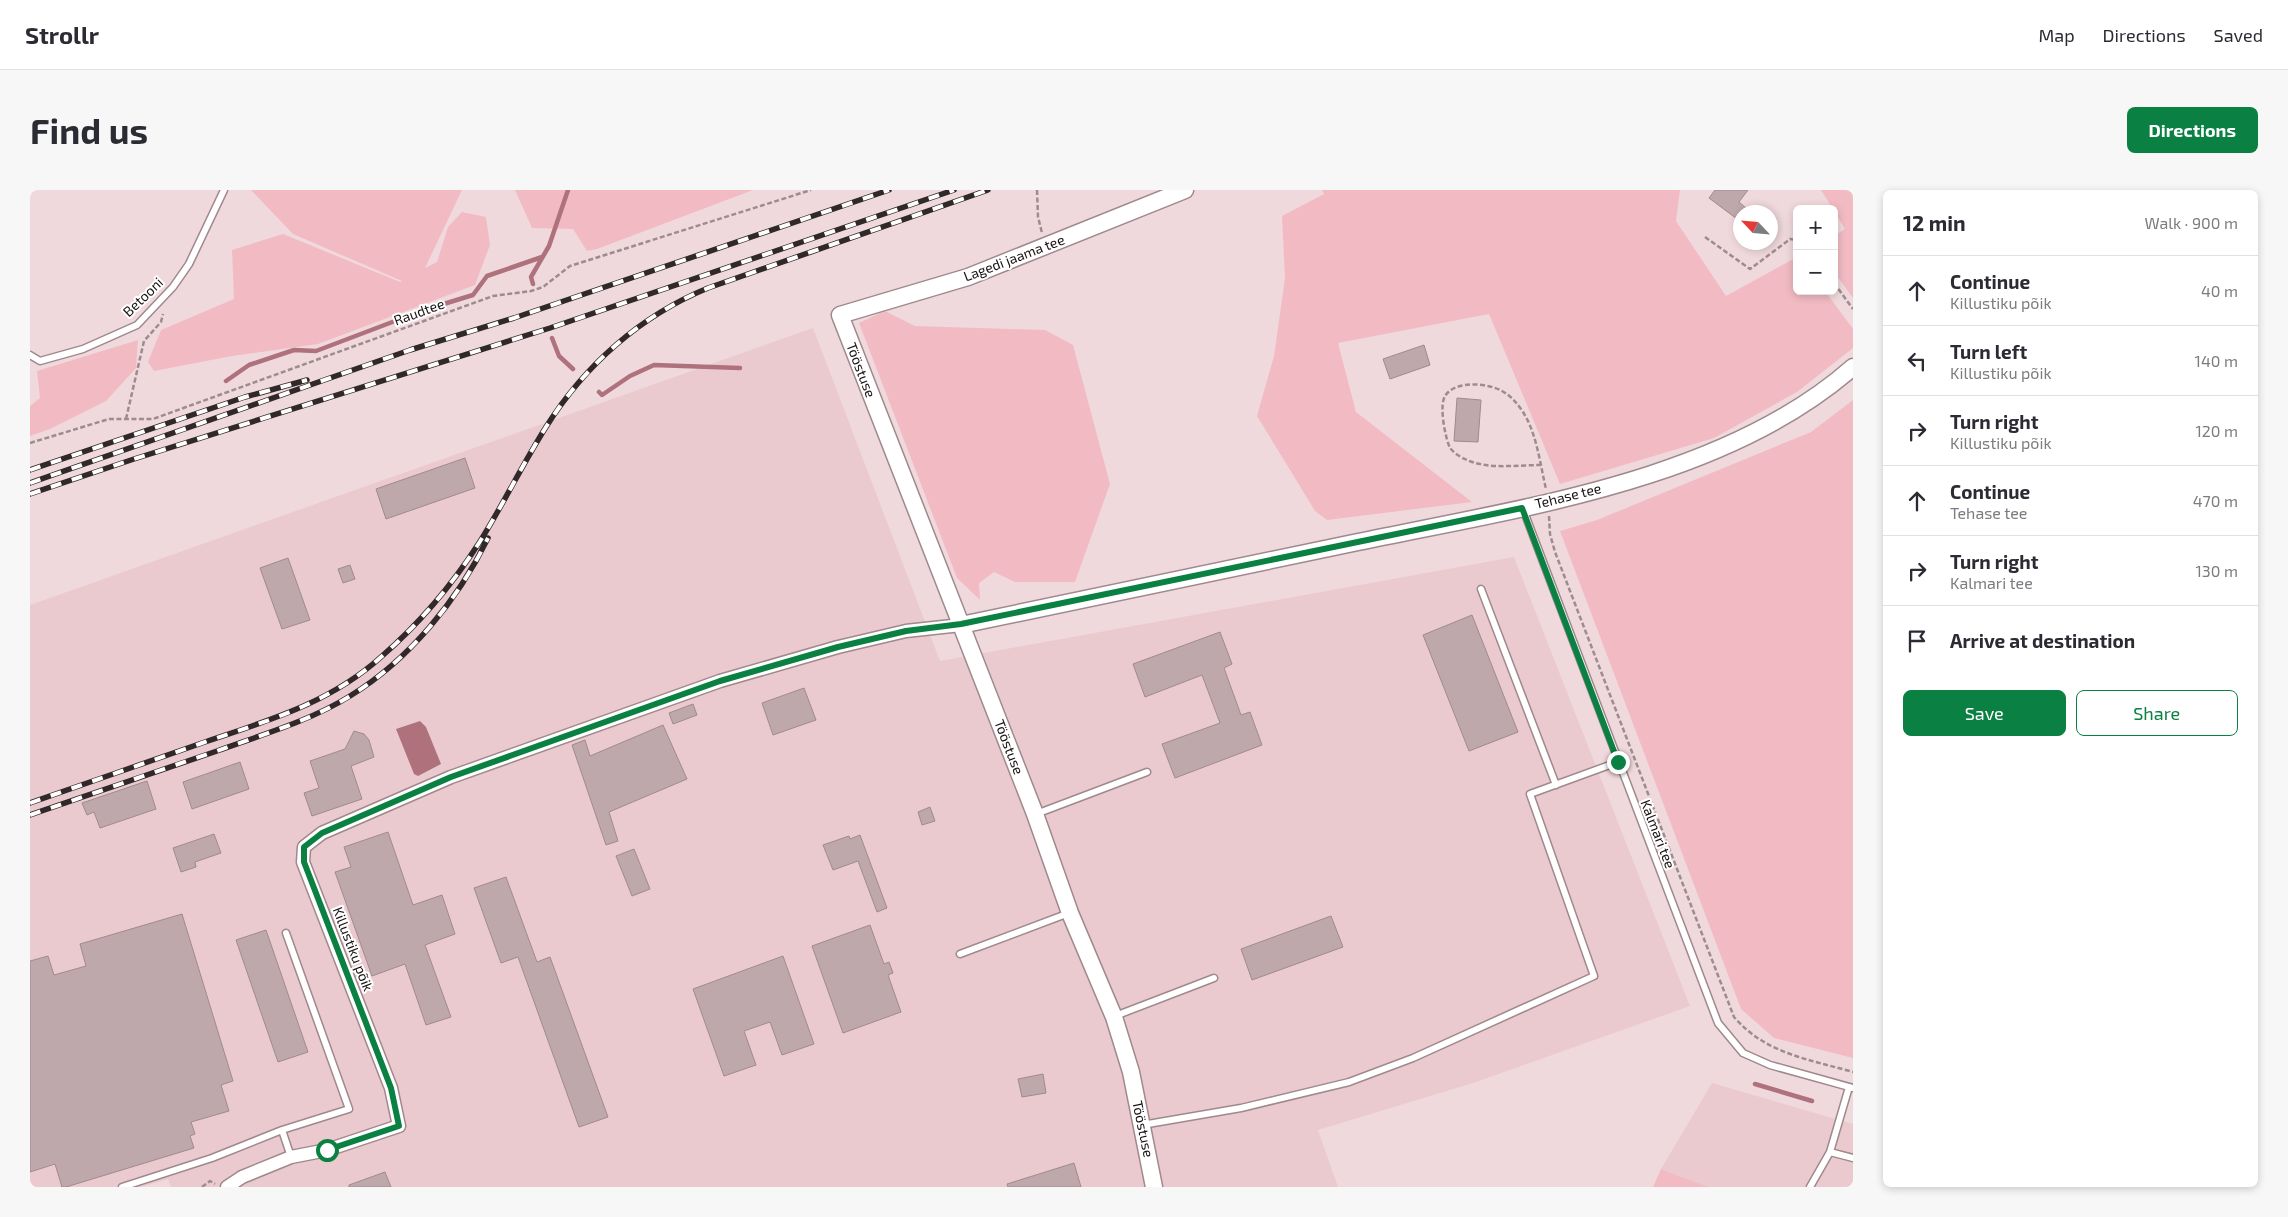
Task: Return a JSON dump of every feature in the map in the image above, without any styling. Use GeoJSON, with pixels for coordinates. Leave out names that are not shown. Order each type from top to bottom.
{"type":"FeatureCollection","features":[{"type":"Feature","properties":{"kind":"street","name":"Lagedi jaama tee"},"geometry":{"type":"LineString","coordinates":[[840,315],[968,277],[1185,190]]}},
{"type":"Feature","properties":{"kind":"street","name":"Tööstuse"},"geometry":{"type":"LineString","coordinates":[[840,315],[1035,814],[1070,913],[1114,1017],[1131,1072],[1154,1187]]}},
{"type":"Feature","properties":{"kind":"street","name":"Tehase tee"},"geometry":{"type":"LineString","coordinates":[[534,749],[720,681],[906,631],[961,624],[1522,508],[1649,476],[1737,442],[1803,406],[1853,367]]}},
{"type":"Feature","properties":{"kind":"street","name":"Killustiku põik"},"geometry":{"type":"LineString","coordinates":[[227,1187],[242,1177],[291,1157],[327,1150],[399,1126],[391,1088],[304,862],[304,847],[322,833],[451,777],[534,749]]}},
{"type":"Feature","properties":{"kind":"lane","name":"Betooni"},"geometry":{"type":"LineString","coordinates":[[30,355],[40,361],[83,349],[137,325],[168,292],[189,264],[224,190]]}},
{"type":"Feature","properties":{"kind":"lane","name":"Kalmari tee"},"geometry":{"type":"LineString","coordinates":[[1522,508],[1718,1023],[1743,1053],[1770,1065],[1851,1088]]}},
{"type":"Feature","properties":{"kind":"lane"},"geometry":{"type":"LineString","coordinates":[[1481,589],[1556,785]]}},
{"type":"Feature","properties":{"kind":"lane"},"geometry":{"type":"LineString","coordinates":[[1142,1125],[1241,1108],[1348,1082],[1413,1058],[1594,976],[1530,794],[1618,762]]}},
{"type":"Feature","properties":{"kind":"lane"},"geometry":{"type":"LineString","coordinates":[[1035,814],[1147,772]]}},
{"type":"Feature","properties":{"kind":"lane"},"geometry":{"type":"LineString","coordinates":[[960,954],[1070,913]]}},
{"type":"Feature","properties":{"kind":"lane"},"geometry":{"type":"LineString","coordinates":[[122,1187],[212,1158],[282,1130],[349,1109],[286,933]]}},
{"type":"Feature","properties":{"kind":"lane"},"geometry":{"type":"LineString","coordinates":[[1114,1017],[1214,978]]}},
{"type":"Feature","properties":{"kind":"lane"},"geometry":{"type":"LineString","coordinates":[[1810,1187],[1830,1152],[1851,1088]]}},
{"type":"Feature","properties":{"kind":"lane"},"geometry":{"type":"LineString","coordinates":[[282,1130],[291,1157]]}},
{"type":"Feature","properties":{"kind":"lane"},"geometry":{"type":"LineString","coordinates":[[1830,1152],[1853,1158]]}},
{"type":"Feature","properties":{"kind":"path","name":"Raudtee"},"geometry":{"type":"LineString","coordinates":[[30,443],[109,419],[153,419],[493,296],[531,292],[543,287],[570,266],[811,190]]}},
{"type":"Feature","properties":{"kind":"path"},"geometry":{"type":"LineString","coordinates":[[1037,190],[1038,217],[1046,246]]}},
{"type":"Feature","properties":{"kind":"path"},"geometry":{"type":"LineString","coordinates":[[1705,237],[1750,269],[1790,239],[1793,239]]}},
{"type":"Feature","properties":{"kind":"path"},"geometry":{"type":"LineString","coordinates":[[1838,288],[1853,309]]}},
{"type":"Feature","properties":{"kind":"path"},"geometry":{"type":"LineString","coordinates":[[126,419],[144,341],[161,322],[168,292]]}},
{"type":"Feature","properties":{"kind":"path"},"geometry":{"type":"LineString","coordinates":[[1540,466],[1483,465],[1466,460],[1451,449],[1442,416],[1444,397],[1452,389],[1468,385],[1488,386],[1501,390],[1513,398],[1524,414],[1535,440],[1549,501],[1550,534],[1555,552],[1734,1017],[1756,1039],[1772,1047],[1853,1072]]}},
{"type":"Feature","properties":{"kind":"path"},"geometry":{"type":"LineString","coordinates":[[202,1187],[210,1181],[221,1187]]}},
{"type":"Feature","properties":{"kind":"shaded area"},"geometry":{"type":"Polygon","coordinates":[[[251,190],[462,190],[425,268],[437,262],[448,227],[462,212],[486,217],[490,245],[475,285],[318,344],[232,356],[154,371],[148,362],[161,330],[234,299],[232,250],[283,234],[400,282],[402,281],[293,234],[251,190]]]}},
{"type":"Feature","properties":{"kind":"shaded area"},"geometry":{"type":"Polygon","coordinates":[[[515,190],[753,190],[597,249],[587,251],[573,229],[532,228],[515,190]]]}},
{"type":"Feature","properties":{"kind":"shaded area"},"geometry":{"type":"Polygon","coordinates":[[[1322,190],[1680,190],[1676,221],[1726,296],[1793,259],[1793,295],[1828,295],[1853,329],[1853,348],[1797,392],[1714,438],[1560,484],[1489,314],[1338,343],[1356,412],[1472,502],[1327,520],[1315,511],[1257,416],[1274,356],[1285,278],[1282,216],[1324,194],[1322,190]]]}},
{"type":"Feature","properties":{"kind":"shaded area"},"geometry":{"type":"Polygon","coordinates":[[[1821,190],[1853,190],[1853,298],[1838,277],[1838,233],[1845,229],[1838,218],[1838,205],[1830,205],[1821,190]]]}},
{"type":"Feature","properties":{"kind":"shaded area"},"geometry":{"type":"Polygon","coordinates":[[[885,311],[915,326],[1045,330],[1073,345],[1110,484],[1075,582],[1015,582],[994,572],[979,583],[980,600],[957,578],[859,323],[885,311]]]}},
{"type":"Feature","properties":{"kind":"shaded area"},"geometry":{"type":"Polygon","coordinates":[[[813,328],[940,661],[1514,557],[1690,1006],[1473,1083],[1318,1130],[1338,1187],[171,1187],[168,1179],[141,1187],[30,1187],[30,605],[813,328]]]}},
{"type":"Feature","properties":{"kind":"shaded area"},"geometry":{"type":"Polygon","coordinates":[[[138,340],[136,368],[106,401],[50,429],[30,436],[30,406],[40,398],[37,371],[138,340]]]}},
{"type":"Feature","properties":{"kind":"shaded area"},"geometry":{"type":"Polygon","coordinates":[[[1853,400],[1853,1058],[1774,1038],[1741,1009],[1560,531],[1597,520],[1811,432],[1853,400]]]}},
{"type":"Feature","properties":{"kind":"shaded area"},"geometry":{"type":"Polygon","coordinates":[[[420,721],[426,727],[441,764],[418,776],[414,774],[396,729],[420,721]]]}},
{"type":"Feature","properties":{"kind":"shaded area"},"geometry":{"type":"Polygon","coordinates":[[[1712,1083],[1853,1124],[1853,1187],[1709,1187],[1661,1169],[1712,1083]]]}},
{"type":"Feature","properties":{"kind":"shaded area"},"geometry":{"type":"Polygon","coordinates":[[[1661,1169],[1709,1187],[1653,1187],[1661,1169]]]}},
{"type":"Feature","properties":{"kind":"building"},"geometry":{"type":"Polygon","coordinates":[[[1715,190],[1748,190],[1739,202],[1742,205],[1733,205],[1733,216],[1709,198],[1715,190]]]}},
{"type":"Feature","properties":{"kind":"building"},"geometry":{"type":"Polygon","coordinates":[[[1424,345],[1430,365],[1390,379],[1383,359],[1424,345]]]}},
{"type":"Feature","properties":{"kind":"building"},"geometry":{"type":"Polygon","coordinates":[[[1457,398],[1481,400],[1478,442],[1454,441],[1457,398]]]}},
{"type":"Feature","properties":{"kind":"building"},"geometry":{"type":"Polygon","coordinates":[[[465,458],[475,488],[386,519],[376,489],[465,458]]]}},
{"type":"Feature","properties":{"kind":"building"},"geometry":{"type":"Polygon","coordinates":[[[288,558],[310,620],[282,629],[260,568],[288,558]]]}},
{"type":"Feature","properties":{"kind":"building"},"geometry":{"type":"Polygon","coordinates":[[[350,565],[355,579],[343,583],[338,569],[350,565]]]}},
{"type":"Feature","properties":{"kind":"building"},"geometry":{"type":"Polygon","coordinates":[[[1472,615],[1518,732],[1469,751],[1423,635],[1472,615]]]}},
{"type":"Feature","properties":{"kind":"building"},"geometry":{"type":"Polygon","coordinates":[[[1220,632],[1232,664],[1224,668],[1241,715],[1250,712],[1262,745],[1175,778],[1162,744],[1220,723],[1202,675],[1145,697],[1133,664],[1220,632]]]}},
{"type":"Feature","properties":{"kind":"building"},"geometry":{"type":"Polygon","coordinates":[[[804,688],[816,720],[773,735],[762,703],[804,688]]]}},
{"type":"Feature","properties":{"kind":"building"},"geometry":{"type":"Polygon","coordinates":[[[693,704],[697,715],[673,724],[669,713],[693,704]]]}},
{"type":"Feature","properties":{"kind":"building"},"geometry":{"type":"Polygon","coordinates":[[[663,725],[687,779],[609,812],[618,841],[606,845],[572,745],[585,740],[590,756],[663,725]]]}},
{"type":"Feature","properties":{"kind":"building"},"geometry":{"type":"Polygon","coordinates":[[[354,731],[364,734],[369,740],[374,757],[351,766],[362,799],[312,816],[304,793],[319,788],[310,761],[345,749],[354,731]]]}},
{"type":"Feature","properties":{"kind":"building"},"geometry":{"type":"Polygon","coordinates":[[[240,762],[249,789],[192,809],[183,782],[240,762]]]}},
{"type":"Feature","properties":{"kind":"building"},"geometry":{"type":"Polygon","coordinates":[[[147,781],[156,809],[100,828],[94,812],[87,815],[82,803],[147,781]]]}},
{"type":"Feature","properties":{"kind":"building"},"geometry":{"type":"Polygon","coordinates":[[[930,807],[935,821],[922,825],[918,812],[930,807]]]}},
{"type":"Feature","properties":{"kind":"building"},"geometry":{"type":"Polygon","coordinates":[[[388,832],[413,905],[442,895],[455,934],[425,945],[451,1017],[426,1025],[405,964],[372,976],[335,872],[351,867],[344,847],[388,832]]]}},
{"type":"Feature","properties":{"kind":"building"},"geometry":{"type":"Polygon","coordinates":[[[214,834],[221,853],[195,862],[196,867],[181,872],[173,848],[214,834]]]}},
{"type":"Feature","properties":{"kind":"building"},"geometry":{"type":"Polygon","coordinates":[[[860,835],[887,908],[877,912],[858,861],[833,870],[823,845],[849,836],[850,839],[860,835]]]}},
{"type":"Feature","properties":{"kind":"building"},"geometry":{"type":"Polygon","coordinates":[[[634,849],[650,889],[632,896],[616,856],[634,849]]]}},
{"type":"Feature","properties":{"kind":"building"},"geometry":{"type":"Polygon","coordinates":[[[506,877],[537,962],[550,957],[608,1117],[579,1127],[518,957],[501,963],[474,888],[506,877]]]}},
{"type":"Feature","properties":{"kind":"building"},"geometry":{"type":"Polygon","coordinates":[[[182,914],[233,1081],[221,1085],[229,1111],[191,1122],[195,1134],[190,1136],[194,1148],[66,1187],[62,1187],[55,1164],[30,1172],[30,961],[48,956],[54,975],[86,966],[80,944],[182,914]]]}},
{"type":"Feature","properties":{"kind":"building"},"geometry":{"type":"Polygon","coordinates":[[[1331,916],[1343,947],[1252,980],[1241,949],[1331,916]]]}},
{"type":"Feature","properties":{"kind":"building"},"geometry":{"type":"Polygon","coordinates":[[[870,925],[884,964],[889,962],[893,973],[888,975],[901,1012],[843,1033],[812,946],[870,925]]]}},
{"type":"Feature","properties":{"kind":"building"},"geometry":{"type":"Polygon","coordinates":[[[266,930],[308,1052],[278,1062],[236,940],[266,930]]]}},
{"type":"Feature","properties":{"kind":"building"},"geometry":{"type":"Polygon","coordinates":[[[783,956],[814,1044],[782,1055],[770,1022],[744,1031],[756,1065],[724,1076],[693,989],[783,956]]]}},
{"type":"Feature","properties":{"kind":"building"},"geometry":{"type":"Polygon","coordinates":[[[1043,1074],[1046,1093],[1022,1097],[1018,1079],[1043,1074]]]}},
{"type":"Feature","properties":{"kind":"building"},"geometry":{"type":"Polygon","coordinates":[[[1074,1163],[1081,1187],[1008,1187],[1007,1184],[1074,1163]]]}},
{"type":"Feature","properties":{"kind":"building"},"geometry":{"type":"Polygon","coordinates":[[[385,1172],[391,1187],[349,1187],[349,1185],[385,1172]]]}},
{"type":"Feature","properties":{"kind":"waterway"},"geometry":{"type":"LineString","coordinates":[[533,284],[531,277],[549,246],[568,190]]}},
{"type":"Feature","properties":{"kind":"waterway"},"geometry":{"type":"LineString","coordinates":[[226,381],[249,365],[294,350],[316,351],[424,310],[473,295],[487,276],[542,257]]}},
{"type":"Feature","properties":{"kind":"waterway"},"geometry":{"type":"LineString","coordinates":[[552,338],[559,356],[573,369]]}},
{"type":"Feature","properties":{"kind":"waterway"},"geometry":{"type":"LineString","coordinates":[[599,392],[602,395],[630,376],[654,365],[740,368]]}},
{"type":"Feature","properties":{"kind":"waterway"},"geometry":{"type":"LineString","coordinates":[[1755,1084],[1812,1101]]}},
{"type":"Feature","properties":{"kind":"railway"},"geometry":{"type":"LineString","coordinates":[[30,483],[410,350],[514,318],[889,190]]}},
{"type":"Feature","properties":{"kind":"railway"},"geometry":{"type":"LineString","coordinates":[[30,494],[134,459],[550,328],[954,190]]}},
{"type":"Feature","properties":{"kind":"railway"},"geometry":{"type":"LineString","coordinates":[[30,803],[273,719],[318,699],[361,673],[409,631],[458,574],[488,529],[546,427],[578,383],[616,345],[659,313],[683,299],[708,288],[988,190]]}},
{"type":"Feature","properties":{"kind":"railway"},"geometry":{"type":"LineString","coordinates":[[30,470],[245,397],[307,380]]}},
{"type":"Feature","properties":{"kind":"railway"},"geometry":{"type":"LineString","coordinates":[[30,815],[285,727],[319,713],[350,696],[392,665],[430,627],[462,584],[488,538]]}},
{"type":"Feature","properties":{"kind":"route"},"geometry":{"type":"LineString","coordinates":[[327,1150],[399,1126],[391,1088],[304,862],[304,847],[322,833],[451,777],[534,749],[720,681],[838,647],[906,631],[961,624],[1522,508],[1618,762]]}}]}
